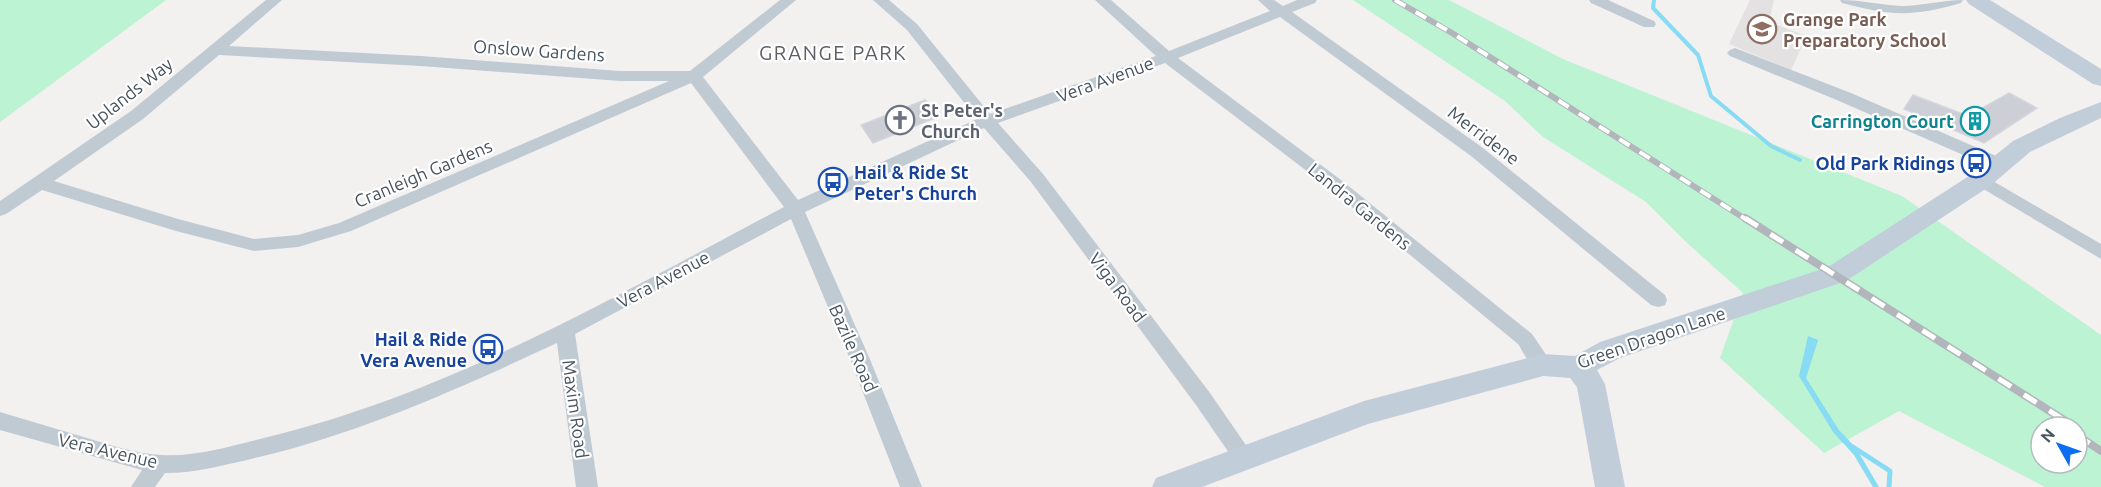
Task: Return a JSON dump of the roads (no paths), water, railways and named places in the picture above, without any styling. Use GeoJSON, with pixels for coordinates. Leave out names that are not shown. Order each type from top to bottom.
{"type":"FeatureCollection","features":[{"type":"Feature","properties":{"kind":"street","name":"Uplands Way"},"geometry":{"type":"LineString","coordinates":[[0,210],[137,115],[275,0]]}},
{"type":"Feature","properties":{"kind":"street","name":"Cranleigh Gardens"},"geometry":{"type":"LineString","coordinates":[[40,183],[176,225],[254,245],[298,241],[345,227],[694,76],[789,0]]}},
{"type":"Feature","properties":{"kind":"street","name":"Viga Road"},"geometry":{"type":"LineString","coordinates":[[880,0],[912,27],[987,121],[1037,178],[1203,399],[1243,457]]}},
{"type":"Feature","properties":{"kind":"street","name":"Landra Gardens"},"geometry":{"type":"LineString","coordinates":[[1102,0],[1167,57],[1335,184],[1525,339],[1543,365]]}},
{"type":"Feature","properties":{"kind":"street","name":"Merridene"},"geometry":{"type":"LineString","coordinates":[[1265,0],[1477,152],[1658,300]]}},
{"type":"Feature","properties":{"kind":"street","name":"Vera Avenue"},"geometry":{"type":"LineString","coordinates":[[0,421],[128,459],[160,464],[181,464],[214,459],[293,440],[368,416],[471,374],[565,331],[795,209],[987,121],[1167,57],[1310,0]]}},
{"type":"Feature","properties":{"kind":"street"},"geometry":{"type":"LineString","coordinates":[[1596,0],[1649,24]]}},
{"type":"Feature","properties":{"kind":"street"},"geometry":{"type":"LineString","coordinates":[[1847,0],[1886,10],[1908,11],[1956,0]]}},
{"type":"Feature","properties":{"kind":"street"},"geometry":{"type":"LineString","coordinates":[[1976,0],[2101,79]]}},
{"type":"Feature","properties":{"kind":"street","name":"Onslow Gardens"},"geometry":{"type":"LineString","coordinates":[[215,50],[421,60],[620,76],[694,76]]}},
{"type":"Feature","properties":{"kind":"street"},"geometry":{"type":"LineString","coordinates":[[1735,53],[1845,97],[1989,172],[2101,252]]}},
{"type":"Feature","properties":{"kind":"street"},"geometry":{"type":"LineString","coordinates":[[694,76],[795,209]]}},
{"type":"Feature","properties":{"kind":"street","name":"Green Dragon Lane"},"geometry":{"type":"LineString","coordinates":[[1183,484],[1243,457],[1364,413],[1543,365],[1578,367],[1610,350],[1837,274],[2055,128],[2101,110]]}},
{"type":"Feature","properties":{"kind":"street","name":"Bazile Road"},"geometry":{"type":"LineString","coordinates":[[795,209],[859,357],[911,487]]}},
{"type":"Feature","properties":{"kind":"street","name":"Maxim Road"},"geometry":{"type":"LineString","coordinates":[[565,331],[587,487]]}},
{"type":"Feature","properties":{"kind":"street"},"geometry":{"type":"LineString","coordinates":[[1578,367],[1591,384],[1610,487]]}},
{"type":"Feature","properties":{"kind":"street"},"geometry":{"type":"LineString","coordinates":[[142,487],[160,464]]}},
{"type":"Feature","properties":{"kind":"water"},"geometry":{"type":"Polygon","coordinates":[[[1808,336],[1818,340],[1806,378],[1839,430],[1856,448],[1879,487],[1873,487],[1854,455],[1833,432],[1799,376],[1808,336]]]}},
{"type":"Feature","properties":{"kind":"waterway"},"geometry":{"type":"LineString","coordinates":[[1654,0],[1653,8],[1698,55],[1711,96],[1771,146],[1800,160]]}},
{"type":"Feature","properties":{"kind":"waterway"},"geometry":{"type":"LineString","coordinates":[[1853,447],[1890,471],[1889,487]]}},
{"type":"Feature","properties":{"kind":"railway"},"geometry":{"type":"LineString","coordinates":[[1395,0],[1452,33],[1747,220]]}},
{"type":"Feature","properties":{"kind":"railway"},"geometry":{"type":"LineString","coordinates":[[1745,218],[2056,415]]}},
{"type":"Feature","properties":{"kind":"railway"},"geometry":{"type":"LineString","coordinates":[[2089,443],[2101,451]]}},
{"type":"Feature","properties":{"kind":"place","name":"Grange Park Preparatory School"},"geometry":{"type":"Point","coordinates":[1762,29]}},
{"type":"Feature","properties":{"kind":"place","name":"St Peter's Church"},"geometry":{"type":"Point","coordinates":[900,120]}},
{"type":"Feature","properties":{"kind":"place","name":"Carrington Court"},"geometry":{"type":"Point","coordinates":[1975,121]}},
{"type":"Feature","properties":{"kind":"place","name":"Old Park Ridings"},"geometry":{"type":"Point","coordinates":[1976,163]}},
{"type":"Feature","properties":{"kind":"place","name":"Hail & Ride St Peter's Church"},"geometry":{"type":"Point","coordinates":[833,182]}},
{"type":"Feature","properties":{"kind":"place","name":"Hail & Ride Vera Avenue"},"geometry":{"type":"Point","coordinates":[488,349]}},
{"type":"Feature","properties":{"kind":"district","name":"GRANGE PARK"},"geometry":{"type":"Point","coordinates":[833,52]}}]}
